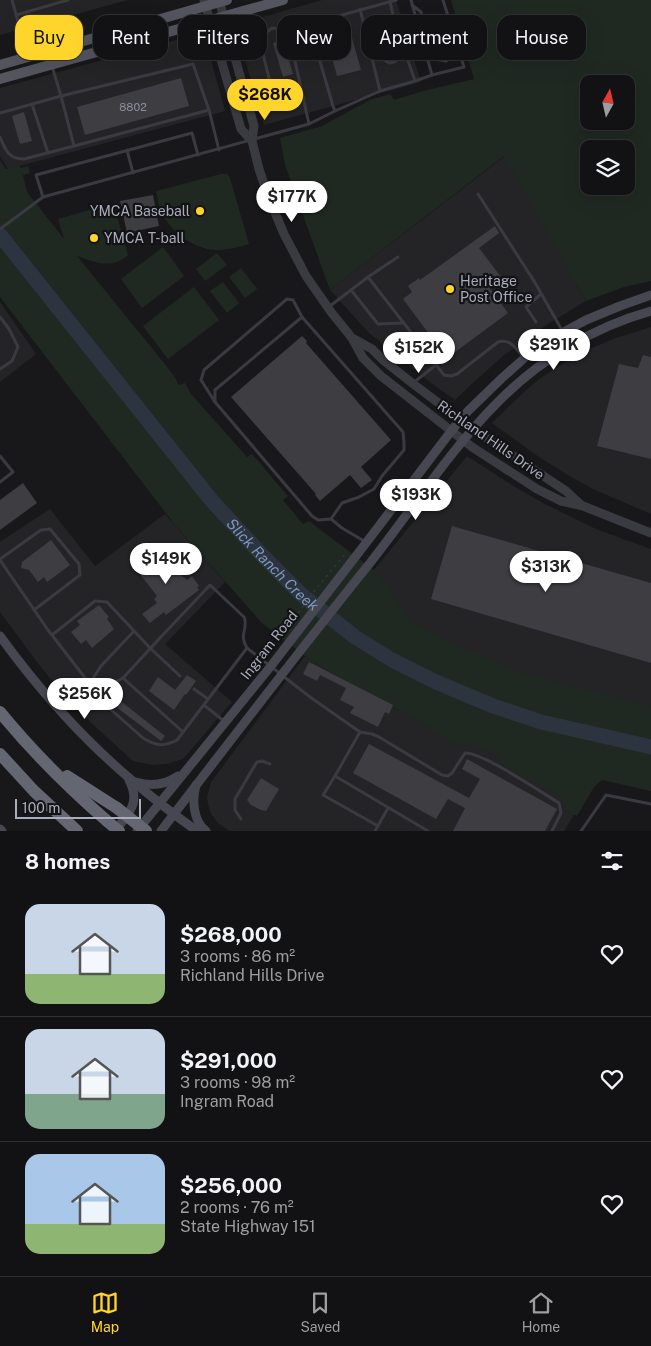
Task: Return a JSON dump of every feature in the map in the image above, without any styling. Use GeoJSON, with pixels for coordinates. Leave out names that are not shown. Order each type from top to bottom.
{"type":"FeatureCollection","features":[{"type":"Feature","properties":{"kind":"highway"},"geometry":{"type":"LineString","coordinates":[[0,712],[44,761],[111,826],[119,831]]}},
{"type":"Feature","properties":{"kind":"highway"},"geometry":{"type":"LineString","coordinates":[[0,754],[34,791],[77,831]]}},
{"type":"Feature","properties":{"kind":"highway"},"geometry":{"type":"LineString","coordinates":[[44,761],[117,808],[146,831]]}},
{"type":"Feature","properties":{"kind":"main road"},"geometry":{"type":"LineString","coordinates":[[230,15],[283,0]]}},
{"type":"Feature","properties":{"kind":"main road"},"geometry":{"type":"LineString","coordinates":[[83,40],[205,3],[222,1]]}},
{"type":"Feature","properties":{"kind":"main road"},"geometry":{"type":"LineString","coordinates":[[0,80],[178,29]]}},
{"type":"Feature","properties":{"kind":"main road"},"geometry":{"type":"LineString","coordinates":[[0,65],[18,60]]}},
{"type":"Feature","properties":{"kind":"main road","name":"Ingram Road"},"geometry":{"type":"LineString","coordinates":[[138,831],[271,666],[287,637],[340,578],[460,419],[524,359],[563,332],[586,320],[651,295]]}},
{"type":"Feature","properties":{"kind":"main road","name":"Ingram Road"},"geometry":{"type":"LineString","coordinates":[[161,831],[196,783],[464,440],[497,403],[533,371],[571,346],[616,323],[651,311]]}},
{"type":"Feature","properties":{"kind":"main road"},"geometry":{"type":"LineString","coordinates":[[563,332],[571,346]]}},
{"type":"Feature","properties":{"kind":"main road"},"geometry":{"type":"LineString","coordinates":[[366,543],[378,552]]}},
{"type":"Feature","properties":{"kind":"main road"},"geometry":{"type":"LineString","coordinates":[[0,636],[55,704],[99,751],[128,777],[197,831]]}},
{"type":"Feature","properties":{"kind":"main road"},"geometry":{"type":"LineString","coordinates":[[128,777],[142,784],[158,785],[170,781],[187,770]]}},
{"type":"Feature","properties":{"kind":"main road"},"geometry":{"type":"LineString","coordinates":[[111,826],[131,810],[134,805],[135,794],[128,777]]}},
{"type":"Feature","properties":{"kind":"main road"},"geometry":{"type":"LineString","coordinates":[[196,783],[195,812],[200,825],[206,831]]}},
{"type":"Feature","properties":{"kind":"street","name":"Richland Hills Drive"},"geometry":{"type":"LineString","coordinates":[[222,1],[223,15]]}},
{"type":"Feature","properties":{"kind":"street","name":"Richland Hills Drive"},"geometry":{"type":"LineString","coordinates":[[205,3],[209,15]]}},
{"type":"Feature","properties":{"kind":"street","name":"Richland Hills Drive"},"geometry":{"type":"LineString","coordinates":[[221,60],[241,129],[252,141]]}},
{"type":"Feature","properties":{"kind":"street","name":"Richland Hills Drive"},"geometry":{"type":"LineString","coordinates":[[235,60],[254,126],[252,141],[268,196],[284,234],[306,276],[352,338],[363,358],[405,396],[464,440],[537,489],[561,501],[583,506],[651,533]]}},
{"type":"Feature","properties":{"kind":"street","name":"Richland Hills Drive"},"geometry":{"type":"LineString","coordinates":[[352,338],[372,349],[412,383],[473,429],[566,491],[583,506]]}},
{"type":"Feature","properties":{"kind":"lane"},"geometry":{"type":"LineString","coordinates":[[12,0],[16,15],[68,0]]}},
{"type":"Feature","properties":{"kind":"lane"},"geometry":{"type":"LineString","coordinates":[[340,15],[396,0]]}},
{"type":"Feature","properties":{"kind":"lane"},"geometry":{"type":"LineString","coordinates":[[411,0],[432,75]]}},
{"type":"Feature","properties":{"kind":"lane"},"geometry":{"type":"LineString","coordinates":[[443,0],[447,15]]}},
{"type":"Feature","properties":{"kind":"lane"},"geometry":{"type":"LineString","coordinates":[[0,229],[43,197],[310,124],[380,91],[464,67],[443,0]]}},
{"type":"Feature","properties":{"kind":"lane"},"geometry":{"type":"LineString","coordinates":[[390,2],[393,15]]}},
{"type":"Feature","properties":{"kind":"lane"},"geometry":{"type":"LineString","coordinates":[[412,5],[421,12],[422,15]]}},
{"type":"Feature","properties":{"kind":"lane"},"geometry":{"type":"LineString","coordinates":[[360,9],[362,15]]}},
{"type":"Feature","properties":{"kind":"lane"},"geometry":{"type":"LineString","coordinates":[[277,29],[272,28],[259,38],[275,102],[285,106],[304,98]]}},
{"type":"Feature","properties":{"kind":"lane"},"geometry":{"type":"LineString","coordinates":[[295,60],[310,124]]}},
{"type":"Feature","properties":{"kind":"lane"},"geometry":{"type":"LineString","coordinates":[[320,60],[335,112]]}},
{"type":"Feature","properties":{"kind":"lane"},"geometry":{"type":"LineString","coordinates":[[372,60],[380,91]]}},
{"type":"Feature","properties":{"kind":"lane"},"geometry":{"type":"LineString","coordinates":[[385,60],[389,62],[397,60]]}},
{"type":"Feature","properties":{"kind":"lane"},"geometry":{"type":"LineString","coordinates":[[408,60],[416,81]]}},
{"type":"Feature","properties":{"kind":"lane"},"geometry":{"type":"LineString","coordinates":[[0,113],[193,64],[209,110],[219,150]]}},
{"type":"Feature","properties":{"kind":"lane"},"geometry":{"type":"LineString","coordinates":[[51,65],[74,146]]}},
{"type":"Feature","properties":{"kind":"lane"},"geometry":{"type":"LineString","coordinates":[[32,104],[48,153]]}},
{"type":"Feature","properties":{"kind":"lane"},"geometry":{"type":"LineString","coordinates":[[0,136],[8,153],[14,158],[24,159],[209,110]]}},
{"type":"Feature","properties":{"kind":"lane"},"geometry":{"type":"LineString","coordinates":[[43,197],[36,175],[127,150],[192,133],[198,155]]}},
{"type":"Feature","properties":{"kind":"lane"},"geometry":{"type":"LineString","coordinates":[[127,150],[133,173]]}},
{"type":"Feature","properties":{"kind":"lane"},"geometry":{"type":"LineString","coordinates":[[478,194],[515,250],[563,332]]}},
{"type":"Feature","properties":{"kind":"lane"},"geometry":{"type":"LineString","coordinates":[[328,308],[368,277],[398,257]]}},
{"type":"Feature","properties":{"kind":"lane"},"geometry":{"type":"LineString","coordinates":[[368,277],[444,375],[457,374],[498,342],[504,340],[511,342],[524,359]]}},
{"type":"Feature","properties":{"kind":"lane"},"geometry":{"type":"LineString","coordinates":[[351,290],[378,324],[404,323]]}},
{"type":"Feature","properties":{"kind":"lane"},"geometry":{"type":"LineString","coordinates":[[536,322],[526,307],[541,294]]}},
{"type":"Feature","properties":{"kind":"lane"},"geometry":{"type":"LineString","coordinates":[[331,519],[342,503],[374,489],[382,476],[404,450],[403,432],[302,318],[293,300],[287,299],[204,370],[200,380],[215,402],[312,516],[318,520],[331,519],[366,543]]}},
{"type":"Feature","properties":{"kind":"lane"},"geometry":{"type":"LineString","coordinates":[[0,317],[9,329],[18,347],[12,360],[0,369]]}},
{"type":"Feature","properties":{"kind":"lane"},"geometry":{"type":"LineString","coordinates":[[215,402],[216,390],[302,318]]}},
{"type":"Feature","properties":{"kind":"lane"},"geometry":{"type":"LineString","coordinates":[[412,383],[436,365]]}},
{"type":"Feature","properties":{"kind":"lane"},"geometry":{"type":"LineString","coordinates":[[0,456],[13,472],[0,482]]}},
{"type":"Feature","properties":{"kind":"lane"},"geometry":{"type":"LineString","coordinates":[[34,610],[80,575],[79,564],[50,529],[40,530],[0,560],[34,610],[52,635],[89,683]]}},
{"type":"Feature","properties":{"kind":"lane"},"geometry":{"type":"LineString","coordinates":[[55,704],[82,684],[111,684],[123,678],[210,585],[244,617],[246,626],[243,637],[247,648],[360,732],[379,737],[442,775],[448,776],[465,753],[470,753],[487,760],[559,803],[561,813],[552,831]]}},
{"type":"Feature","properties":{"kind":"lane"},"geometry":{"type":"LineString","coordinates":[[52,635],[95,602],[107,602],[150,648],[180,676]]}},
{"type":"Feature","properties":{"kind":"lane"},"geometry":{"type":"LineString","coordinates":[[89,683],[101,666],[134,631]]}},
{"type":"Feature","properties":{"kind":"lane"},"geometry":{"type":"LineString","coordinates":[[82,684],[144,738],[152,744],[162,745],[178,740],[247,648]]}},
{"type":"Feature","properties":{"kind":"lane"},"geometry":{"type":"LineString","coordinates":[[123,678],[183,732]]}},
{"type":"Feature","properties":{"kind":"lane"},"geometry":{"type":"LineString","coordinates":[[194,689],[208,699]]}},
{"type":"Feature","properties":{"kind":"lane"},"geometry":{"type":"LineString","coordinates":[[204,705],[226,722]]}},
{"type":"Feature","properties":{"kind":"lane"},"geometry":{"type":"LineString","coordinates":[[360,732],[324,795],[378,826]]}},
{"type":"Feature","properties":{"kind":"lane"},"geometry":{"type":"LineString","coordinates":[[241,819],[234,806],[238,792],[256,763],[262,760],[270,764]]}},
{"type":"Feature","properties":{"kind":"lane"},"geometry":{"type":"LineString","coordinates":[[335,776],[428,831]]}},
{"type":"Feature","properties":{"kind":"lane"},"geometry":{"type":"LineString","coordinates":[[581,831],[606,795],[651,804]]}},
{"type":"Feature","properties":{"kind":"lane"},"geometry":{"type":"LineString","coordinates":[[375,831],[388,808]]}},
{"type":"Feature","properties":{"kind":"path"},"geometry":{"type":"LineString","coordinates":[[287,637],[315,590],[348,552]]}},
{"type":"Feature","properties":{"kind":"shaded area"},"geometry":{"type":"Polygon","coordinates":[[[0,0],[128,0],[73,15],[15,15],[15,31],[0,35],[0,0]]]}},
{"type":"Feature","properties":{"kind":"shaded area"},"geometry":{"type":"Polygon","coordinates":[[[322,0],[396,0],[401,15],[361,15],[361,60],[414,60],[421,82],[264,125],[245,60],[267,60],[267,16],[322,0]]]}},
{"type":"Feature","properties":{"kind":"shaded area"},"geometry":{"type":"Polygon","coordinates":[[[451,0],[651,0],[651,281],[624,287],[586,301],[504,156],[330,290],[285,165],[280,138],[322,126],[370,100],[390,94],[394,100],[474,79],[468,60],[487,60],[487,15],[455,15],[451,0]]]}},
{"type":"Feature","properties":{"kind":"shaded area"},"geometry":{"type":"Polygon","coordinates":[[[178,40],[178,60],[211,60],[225,111],[8,169],[0,156],[0,88],[103,60],[168,60],[168,42],[178,40]]]}},
{"type":"Feature","properties":{"kind":"shaded area"},"geometry":{"type":"Polygon","coordinates":[[[505,156],[586,301],[548,324],[503,356],[455,400],[369,333],[330,290],[505,156]]]}},
{"type":"Feature","properties":{"kind":"shaded area"},"geometry":{"type":"Polygon","coordinates":[[[0,160],[6,169],[28,166],[30,173],[23,175],[27,192],[64,239],[58,219],[107,205],[115,209],[128,255],[122,260],[109,263],[97,262],[77,256],[164,363],[176,379],[178,385],[185,383],[191,394],[247,457],[252,454],[288,496],[283,500],[303,524],[309,521],[379,574],[410,621],[453,644],[520,672],[651,706],[651,791],[602,780],[594,787],[577,816],[566,811],[565,804],[558,795],[497,762],[499,754],[464,743],[458,746],[408,715],[354,687],[305,656],[262,623],[175,525],[0,297],[0,160]]]}},
{"type":"Feature","properties":{"kind":"shaded area","name":"YMCA Baseball"},"geometry":{"type":"Polygon","coordinates":[[[227,174],[230,178],[249,244],[229,249],[214,250],[189,241],[169,224],[162,214],[156,191],[227,174]]]}},
{"type":"Feature","properties":{"kind":"shaded area"},"geometry":{"type":"Polygon","coordinates":[[[163,247],[184,276],[142,308],[121,279],[163,247]]]}},
{"type":"Feature","properties":{"kind":"shaded area"},"geometry":{"type":"Polygon","coordinates":[[[217,253],[227,265],[205,281],[196,269],[217,253]]]}},
{"type":"Feature","properties":{"kind":"shaded area"},"geometry":{"type":"Polygon","coordinates":[[[241,268],[257,289],[245,298],[229,277],[241,268]]]}},
{"type":"Feature","properties":{"kind":"shaded area"},"geometry":{"type":"Polygon","coordinates":[[[223,282],[239,303],[227,313],[210,291],[223,282]]]}},
{"type":"Feature","properties":{"kind":"shaded area"},"geometry":{"type":"Polygon","coordinates":[[[194,287],[219,320],[168,359],[143,326],[194,287]]]}},
{"type":"Feature","properties":{"kind":"shaded area"},"geometry":{"type":"Polygon","coordinates":[[[0,302],[36,354],[0,382],[0,302]]]}},
{"type":"Feature","properties":{"kind":"shaded area"},"geometry":{"type":"Polygon","coordinates":[[[651,327],[651,514],[593,489],[566,474],[492,423],[524,392],[556,368],[585,351],[613,339],[651,327]]]}},
{"type":"Feature","properties":{"kind":"shaded area"},"geometry":{"type":"Polygon","coordinates":[[[467,456],[543,503],[596,529],[651,549],[651,710],[544,684],[449,649],[360,587],[467,456]]]}},
{"type":"Feature","properties":{"kind":"shaded area"},"geometry":{"type":"Polygon","coordinates":[[[50,509],[95,566],[165,514],[225,582],[165,644],[232,702],[183,759],[167,764],[152,765],[133,761],[75,708],[40,666],[0,612],[0,542],[50,509]]]}},
{"type":"Feature","properties":{"kind":"shaded area"},"geometry":{"type":"Polygon","coordinates":[[[305,656],[354,687],[408,715],[598,776],[564,831],[230,831],[219,824],[211,814],[207,797],[211,782],[305,656]]]}},
{"type":"Feature","properties":{"kind":"building"},"geometry":{"type":"Polygon","coordinates":[[[351,34],[361,70],[337,76],[333,60],[351,60],[351,34]]]}},
{"type":"Feature","properties":{"kind":"building"},"geometry":{"type":"Polygon","coordinates":[[[277,42],[277,57],[273,43],[277,42]]]}},
{"type":"Feature","properties":{"kind":"building"},"geometry":{"type":"Polygon","coordinates":[[[278,60],[289,60],[293,74],[283,77],[278,60]]]}},
{"type":"Feature","properties":{"kind":"building"},"geometry":{"type":"Polygon","coordinates":[[[181,78],[189,106],[85,135],[77,107],[181,78]]]}},
{"type":"Feature","properties":{"kind":"building"},"geometry":{"type":"Polygon","coordinates":[[[24,112],[32,141],[20,144],[12,116],[24,112]]]}},
{"type":"Feature","properties":{"kind":"building"},"geometry":{"type":"Polygon","coordinates":[[[153,195],[159,226],[127,233],[120,201],[153,195]]]}},
{"type":"Feature","properties":{"kind":"building","name":"Heritage Post Office"},"geometry":{"type":"Polygon","coordinates":[[[495,226],[499,233],[479,248],[501,277],[488,286],[508,313],[447,358],[403,299],[412,292],[408,286],[419,278],[420,280],[495,226]]]}},
{"type":"Feature","properties":{"kind":"building"},"geometry":{"type":"Polygon","coordinates":[[[302,336],[307,341],[306,343],[391,440],[361,467],[372,480],[361,488],[350,475],[320,501],[316,494],[231,397],[302,336]]]}},
{"type":"Feature","properties":{"kind":"building"},"geometry":{"type":"Polygon","coordinates":[[[643,355],[651,357],[651,459],[597,446],[619,364],[638,368],[643,355]]]}},
{"type":"Feature","properties":{"kind":"building"},"geometry":{"type":"Polygon","coordinates":[[[23,483],[37,503],[0,530],[0,500],[23,483]]]}},
{"type":"Feature","properties":{"kind":"building"},"geometry":{"type":"Polygon","coordinates":[[[452,526],[651,583],[651,663],[431,599],[452,526]]]}},
{"type":"Feature","properties":{"kind":"building"},"geometry":{"type":"Polygon","coordinates":[[[51,540],[70,565],[47,582],[44,577],[38,582],[29,570],[21,568],[22,562],[51,540]]]}},
{"type":"Feature","properties":{"kind":"building"},"geometry":{"type":"Polygon","coordinates":[[[163,550],[183,577],[187,580],[192,576],[199,586],[197,587],[199,590],[166,615],[164,612],[150,623],[142,614],[157,603],[154,599],[157,596],[136,569],[156,552],[158,554],[163,550]]]}},
{"type":"Feature","properties":{"kind":"building"},"geometry":{"type":"Polygon","coordinates":[[[99,605],[109,617],[107,619],[114,629],[92,648],[86,640],[81,644],[71,632],[80,625],[77,621],[99,605]]]}},
{"type":"Feature","properties":{"kind":"building"},"geometry":{"type":"Polygon","coordinates":[[[309,662],[393,705],[389,714],[385,712],[378,727],[350,713],[354,707],[340,700],[346,688],[320,675],[317,681],[303,674],[309,662]]]}},
{"type":"Feature","properties":{"kind":"building"},"geometry":{"type":"Polygon","coordinates":[[[187,675],[196,681],[174,710],[149,691],[158,677],[175,690],[187,675]]]}},
{"type":"Feature","properties":{"kind":"building"},"geometry":{"type":"Polygon","coordinates":[[[113,695],[165,736],[161,741],[107,700],[113,695]]]}},
{"type":"Feature","properties":{"kind":"building"},"geometry":{"type":"Polygon","coordinates":[[[369,744],[469,798],[480,779],[462,769],[467,759],[557,809],[545,831],[453,831],[465,808],[448,799],[436,819],[353,773],[369,744]]]}},
{"type":"Feature","properties":{"kind":"building"},"geometry":{"type":"Polygon","coordinates":[[[261,778],[279,789],[266,811],[251,805],[247,800],[261,778]]]}},
{"type":"Feature","properties":{"kind":"waterway","name":"Slick Ranch Creek"},"geometry":{"type":"LineString","coordinates":[[0,235],[212,501],[303,596],[355,637],[392,660],[436,682],[493,706],[541,722],[651,747]]}},
{"type":"Feature","properties":{"kind":"place","name":"YMCA Baseball"},"geometry":{"type":"Point","coordinates":[200,211]}},
{"type":"Feature","properties":{"kind":"place","name":"YMCA T-ball"},"geometry":{"type":"Point","coordinates":[94,238]}},
{"type":"Feature","properties":{"kind":"place","name":"Heritage Post Office"},"geometry":{"type":"Point","coordinates":[450,289]}}]}
